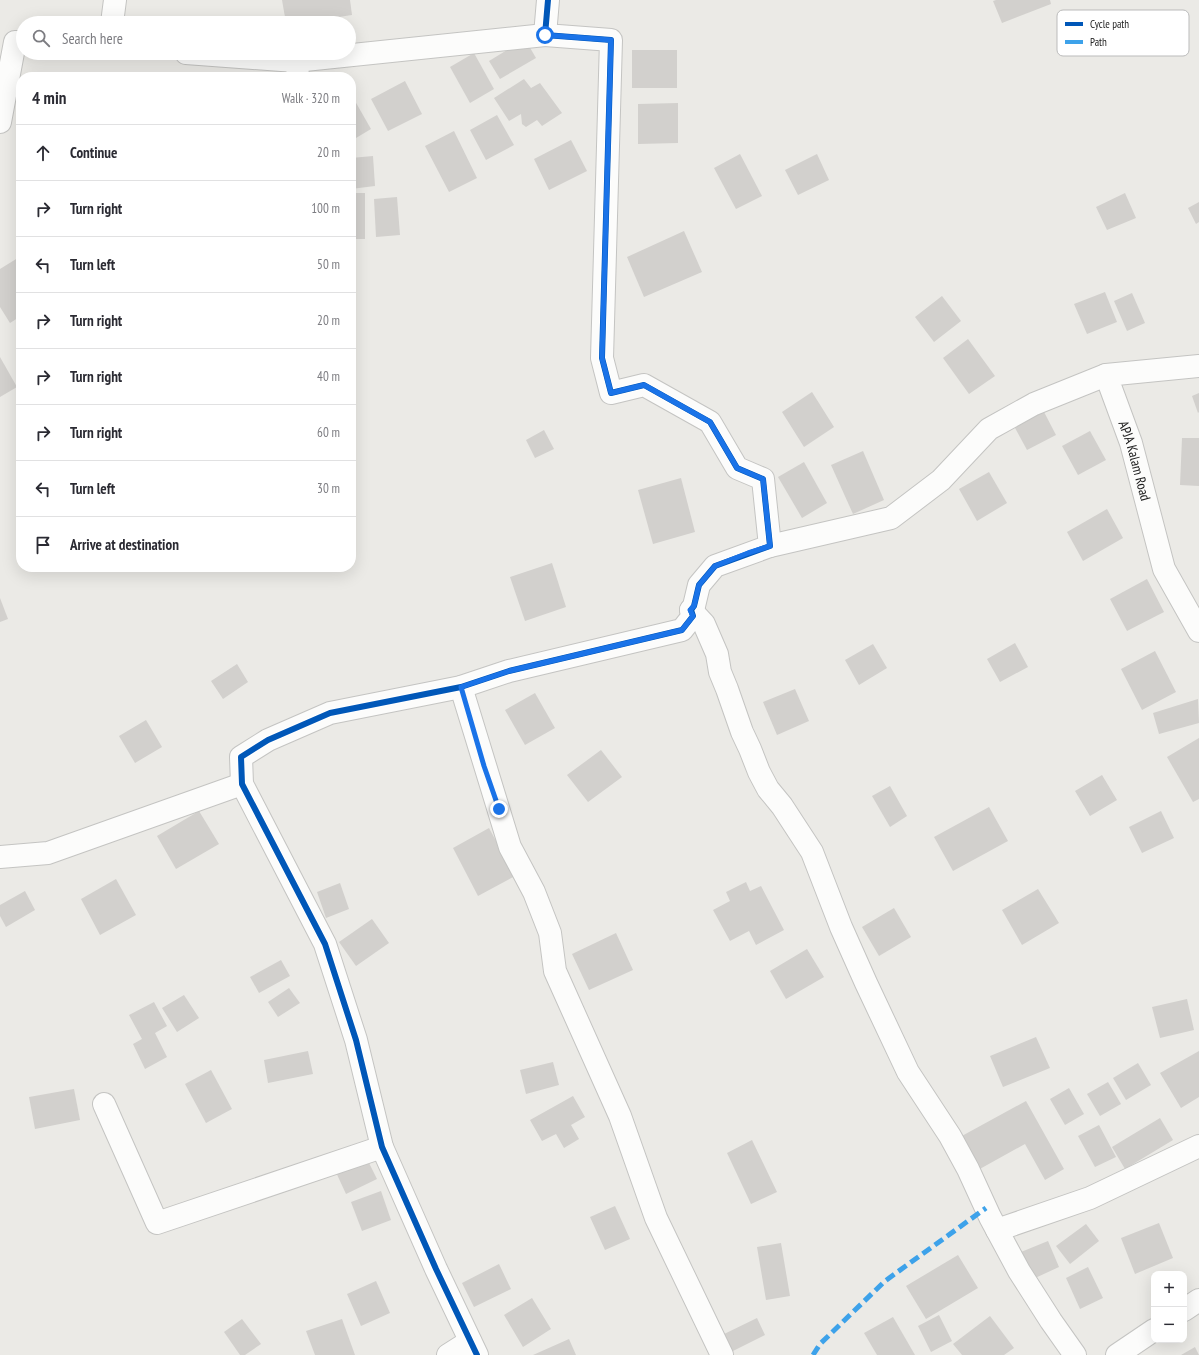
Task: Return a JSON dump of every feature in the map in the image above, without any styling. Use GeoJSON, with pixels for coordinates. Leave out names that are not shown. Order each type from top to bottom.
{"type":"FeatureCollection","features":[{"type":"Feature","properties":{"kind":"street"},"geometry":{"type":"LineString","coordinates":[[113,16],[115,0]]}},
{"type":"Feature","properties":{"kind":"street"},"geometry":{"type":"LineString","coordinates":[[545,35],[548,0]]}},
{"type":"Feature","properties":{"kind":"street"},"geometry":{"type":"LineString","coordinates":[[234,60],[296,69],[545,35],[611,40],[602,358],[611,393],[644,385],[710,422],[737,468],[763,479],[770,546]]}},
{"type":"Feature","properties":{"kind":"street"},"geometry":{"type":"LineString","coordinates":[[0,122],[14,42],[16,42]]}},
{"type":"Feature","properties":{"kind":"street"},"geometry":{"type":"LineString","coordinates":[[690,610],[694,606],[699,585],[715,566],[770,546],[891,518],[941,480],[990,429],[1034,404],[1106,375],[1199,366]]}},
{"type":"Feature","properties":{"kind":"street","name":"APJA Kalam Road"},"geometry":{"type":"LineString","coordinates":[[1106,375],[1131,443],[1164,569],[1199,631]]}},
{"type":"Feature","properties":{"kind":"street"},"geometry":{"type":"LineString","coordinates":[[448,1355],[473,1348],[382,1147],[356,1040],[325,944],[242,784],[241,757],[268,740],[330,713],[461,687],[509,671],[682,630],[693,616],[690,610]]}},
{"type":"Feature","properties":{"kind":"street"},"geometry":{"type":"LineString","coordinates":[[690,610],[704,624],[717,654],[720,672],[742,732],[759,772],[768,789],[782,806],[812,852],[842,928],[888,1031],[912,1078],[950,1136],[1019,1272],[1075,1355]]}},
{"type":"Feature","properties":{"kind":"street"},"geometry":{"type":"LineString","coordinates":[[461,687],[510,847],[534,892],[550,933],[555,971],[620,1116],[656,1218],[722,1355]]}},
{"type":"Feature","properties":{"kind":"street"},"geometry":{"type":"LineString","coordinates":[[0,857],[48,853],[242,784]]}},
{"type":"Feature","properties":{"kind":"street"},"geometry":{"type":"LineString","coordinates":[[104,1104],[157,1223],[382,1147]]}},
{"type":"Feature","properties":{"kind":"street"},"geometry":{"type":"LineString","coordinates":[[997,1230],[1090,1198],[1199,1146]]}},
{"type":"Feature","properties":{"kind":"street"},"geometry":{"type":"LineString","coordinates":[[1187,1308],[1199,1300]]}},
{"type":"Feature","properties":{"kind":"street"},"geometry":{"type":"LineString","coordinates":[[1117,1355],[1151,1332]]}},
{"type":"Feature","properties":{"kind":"building"},"geometry":{"type":"Polygon","coordinates":[[[282,0],[350,0],[352,15],[345,16],[285,16],[282,0]]]}},
{"type":"Feature","properties":{"kind":"building"},"geometry":{"type":"Polygon","coordinates":[[[1050,0],[1051,4],[1002,23],[993,1],[1050,0]]]}},
{"type":"Feature","properties":{"kind":"building"},"geometry":{"type":"Polygon","coordinates":[[[525,39],[536,58],[500,79],[489,61],[525,39]]]}},
{"type":"Feature","properties":{"kind":"building"},"geometry":{"type":"Polygon","coordinates":[[[632,50],[677,50],[677,88],[632,88],[632,50]]]}},
{"type":"Feature","properties":{"kind":"building"},"geometry":{"type":"Polygon","coordinates":[[[474,53],[494,89],[470,103],[450,67],[474,53]]]}},
{"type":"Feature","properties":{"kind":"building"},"geometry":{"type":"Polygon","coordinates":[[[524,79],[531,88],[540,83],[562,113],[542,126],[537,120],[526,127],[522,124],[521,114],[509,121],[494,98],[524,79]]]}},
{"type":"Feature","properties":{"kind":"building"},"geometry":{"type":"Polygon","coordinates":[[[405,81],[422,114],[388,131],[371,99],[405,81]]]}},
{"type":"Feature","properties":{"kind":"building"},"geometry":{"type":"Polygon","coordinates":[[[356,103],[371,129],[356,138],[356,103]]]}},
{"type":"Feature","properties":{"kind":"building"},"geometry":{"type":"Polygon","coordinates":[[[678,103],[678,143],[638,144],[638,104],[678,103]]]}},
{"type":"Feature","properties":{"kind":"building"},"geometry":{"type":"Polygon","coordinates":[[[497,115],[514,145],[486,160],[470,130],[497,115]]]}},
{"type":"Feature","properties":{"kind":"building"},"geometry":{"type":"Polygon","coordinates":[[[454,131],[477,178],[449,192],[425,146],[454,131]]]}},
{"type":"Feature","properties":{"kind":"building"},"geometry":{"type":"Polygon","coordinates":[[[571,140],[587,171],[549,190],[534,159],[571,140]]]}},
{"type":"Feature","properties":{"kind":"building"},"geometry":{"type":"Polygon","coordinates":[[[740,154],[762,196],[736,209],[714,168],[740,154]]]}},
{"type":"Feature","properties":{"kind":"building"},"geometry":{"type":"Polygon","coordinates":[[[817,154],[829,180],[798,195],[785,170],[817,154]]]}},
{"type":"Feature","properties":{"kind":"building"},"geometry":{"type":"Polygon","coordinates":[[[373,156],[375,186],[356,188],[356,158],[373,156]]]}},
{"type":"Feature","properties":{"kind":"building"},"geometry":{"type":"Polygon","coordinates":[[[356,193],[365,193],[365,239],[356,239],[356,193]]]}},
{"type":"Feature","properties":{"kind":"building"},"geometry":{"type":"Polygon","coordinates":[[[1125,193],[1136,218],[1107,230],[1096,207],[1125,193]]]}},
{"type":"Feature","properties":{"kind":"building"},"geometry":{"type":"Polygon","coordinates":[[[397,197],[400,235],[376,237],[374,199],[397,197]]]}},
{"type":"Feature","properties":{"kind":"building"},"geometry":{"type":"Polygon","coordinates":[[[1199,202],[1199,222],[1196,224],[1188,208],[1199,202]]]}},
{"type":"Feature","properties":{"kind":"building"},"geometry":{"type":"Polygon","coordinates":[[[684,231],[702,272],[644,297],[627,257],[684,231]]]}},
{"type":"Feature","properties":{"kind":"building"},"geometry":{"type":"Polygon","coordinates":[[[16,259],[16,319],[10,323],[0,307],[0,269],[16,259]]]}},
{"type":"Feature","properties":{"kind":"building"},"geometry":{"type":"Polygon","coordinates":[[[1105,292],[1117,322],[1087,334],[1074,304],[1105,292]]]}},
{"type":"Feature","properties":{"kind":"building"},"geometry":{"type":"Polygon","coordinates":[[[1132,293],[1145,323],[1127,331],[1114,301],[1132,293]]]}},
{"type":"Feature","properties":{"kind":"building"},"geometry":{"type":"Polygon","coordinates":[[[942,296],[961,321],[934,342],[915,317],[942,296]]]}},
{"type":"Feature","properties":{"kind":"building"},"geometry":{"type":"Polygon","coordinates":[[[968,339],[995,376],[969,394],[943,358],[968,339]]]}},
{"type":"Feature","properties":{"kind":"building"},"geometry":{"type":"Polygon","coordinates":[[[0,357],[16,388],[0,397],[0,357]]]}},
{"type":"Feature","properties":{"kind":"building"},"geometry":{"type":"Polygon","coordinates":[[[812,392],[834,427],[804,447],[782,412],[812,392]]]}},
{"type":"Feature","properties":{"kind":"building"},"geometry":{"type":"Polygon","coordinates":[[[1199,393],[1199,412],[1198,413],[1192,396],[1199,393]]]}},
{"type":"Feature","properties":{"kind":"building"},"geometry":{"type":"Polygon","coordinates":[[[1043,410],[1056,435],[1027,450],[1014,426],[1043,410]]]}},
{"type":"Feature","properties":{"kind":"building"},"geometry":{"type":"Polygon","coordinates":[[[544,430],[554,449],[535,458],[526,440],[544,430]]]}},
{"type":"Feature","properties":{"kind":"building"},"geometry":{"type":"Polygon","coordinates":[[[1090,431],[1106,460],[1078,475],[1062,446],[1090,431]]]}},
{"type":"Feature","properties":{"kind":"building"},"geometry":{"type":"Polygon","coordinates":[[[1182,438],[1199,438],[1199,486],[1180,485],[1182,438]]]}},
{"type":"Feature","properties":{"kind":"building"},"geometry":{"type":"Polygon","coordinates":[[[863,451],[884,500],[853,514],[831,465],[863,451]]]}},
{"type":"Feature","properties":{"kind":"building"},"geometry":{"type":"Polygon","coordinates":[[[804,462],[827,503],[802,518],[778,477],[804,462]]]}},
{"type":"Feature","properties":{"kind":"building"},"geometry":{"type":"Polygon","coordinates":[[[989,472],[1007,503],[977,521],[959,489],[989,472]]]}},
{"type":"Feature","properties":{"kind":"building"},"geometry":{"type":"Polygon","coordinates":[[[681,478],[695,532],[653,544],[638,490],[681,478]]]}},
{"type":"Feature","properties":{"kind":"building"},"geometry":{"type":"Polygon","coordinates":[[[1107,509],[1123,538],[1083,561],[1067,532],[1107,509]]]}},
{"type":"Feature","properties":{"kind":"building"},"geometry":{"type":"Polygon","coordinates":[[[552,563],[566,607],[525,621],[510,577],[552,563]]]}},
{"type":"Feature","properties":{"kind":"building"},"geometry":{"type":"Polygon","coordinates":[[[1147,579],[1164,612],[1127,631],[1110,599],[1147,579]]]}},
{"type":"Feature","properties":{"kind":"building"},"geometry":{"type":"Polygon","coordinates":[[[0,598],[8,619],[0,622],[0,598]]]}},
{"type":"Feature","properties":{"kind":"building"},"geometry":{"type":"Polygon","coordinates":[[[1015,643],[1028,667],[1000,682],[987,659],[1015,643]]]}},
{"type":"Feature","properties":{"kind":"building"},"geometry":{"type":"Polygon","coordinates":[[[873,644],[887,668],[859,685],[845,660],[873,644]]]}},
{"type":"Feature","properties":{"kind":"building"},"geometry":{"type":"Polygon","coordinates":[[[1155,651],[1176,692],[1142,710],[1121,669],[1155,651]]]}},
{"type":"Feature","properties":{"kind":"building"},"geometry":{"type":"Polygon","coordinates":[[[237,664],[248,682],[223,699],[211,681],[237,664]]]}},
{"type":"Feature","properties":{"kind":"building"},"geometry":{"type":"Polygon","coordinates":[[[795,689],[809,721],[777,735],[763,702],[795,689]]]}},
{"type":"Feature","properties":{"kind":"building"},"geometry":{"type":"Polygon","coordinates":[[[535,693],[555,728],[525,745],[505,710],[535,693]]]}},
{"type":"Feature","properties":{"kind":"building"},"geometry":{"type":"Polygon","coordinates":[[[1198,699],[1199,723],[1159,734],[1153,713],[1198,699]]]}},
{"type":"Feature","properties":{"kind":"building"},"geometry":{"type":"Polygon","coordinates":[[[146,720],[162,747],[135,763],[119,736],[146,720]]]}},
{"type":"Feature","properties":{"kind":"building"},"geometry":{"type":"Polygon","coordinates":[[[1199,738],[1199,799],[1193,802],[1167,757],[1199,738]]]}},
{"type":"Feature","properties":{"kind":"building"},"geometry":{"type":"Polygon","coordinates":[[[601,750],[622,777],[588,802],[567,775],[601,750]]]}},
{"type":"Feature","properties":{"kind":"building"},"geometry":{"type":"Polygon","coordinates":[[[1102,775],[1117,800],[1090,816],[1075,791],[1102,775]]]}},
{"type":"Feature","properties":{"kind":"building"},"geometry":{"type":"Polygon","coordinates":[[[890,786],[907,816],[890,827],[872,796],[890,786]]]}},
{"type":"Feature","properties":{"kind":"building"},"geometry":{"type":"Polygon","coordinates":[[[989,807],[1008,841],[953,871],[934,837],[989,807]]]}},
{"type":"Feature","properties":{"kind":"building"},"geometry":{"type":"Polygon","coordinates":[[[199,811],[219,844],[176,869],[157,836],[199,811]]]}},
{"type":"Feature","properties":{"kind":"building"},"geometry":{"type":"Polygon","coordinates":[[[1161,811],[1174,838],[1142,853],[1129,827],[1161,811]]]}},
{"type":"Feature","properties":{"kind":"building"},"geometry":{"type":"Polygon","coordinates":[[[489,828],[515,876],[478,896],[453,848],[489,828]]]}},
{"type":"Feature","properties":{"kind":"building"},"geometry":{"type":"Polygon","coordinates":[[[116,879],[136,915],[100,935],[81,899],[116,879]]]}},
{"type":"Feature","properties":{"kind":"building"},"geometry":{"type":"Polygon","coordinates":[[[746,882],[750,891],[761,886],[784,930],[756,945],[749,931],[730,941],[713,910],[730,901],[726,892],[746,882]]]}},
{"type":"Feature","properties":{"kind":"building"},"geometry":{"type":"Polygon","coordinates":[[[340,883],[349,909],[326,918],[317,892],[340,883]]]}},
{"type":"Feature","properties":{"kind":"building"},"geometry":{"type":"Polygon","coordinates":[[[1038,889],[1059,923],[1022,945],[1002,910],[1038,889]]]}},
{"type":"Feature","properties":{"kind":"building"},"geometry":{"type":"Polygon","coordinates":[[[25,891],[35,910],[6,927],[0,916],[0,905],[25,891]]]}},
{"type":"Feature","properties":{"kind":"building"},"geometry":{"type":"Polygon","coordinates":[[[894,908],[911,937],[879,956],[862,927],[894,908]]]}},
{"type":"Feature","properties":{"kind":"building"},"geometry":{"type":"Polygon","coordinates":[[[372,919],[389,943],[356,966],[339,942],[372,919]]]}},
{"type":"Feature","properties":{"kind":"building"},"geometry":{"type":"Polygon","coordinates":[[[616,933],[633,970],[589,990],[572,954],[616,933]]]}},
{"type":"Feature","properties":{"kind":"building"},"geometry":{"type":"Polygon","coordinates":[[[807,949],[824,977],[786,999],[770,971],[807,949]]]}},
{"type":"Feature","properties":{"kind":"building"},"geometry":{"type":"Polygon","coordinates":[[[281,960],[290,976],[259,993],[250,977],[281,960]]]}},
{"type":"Feature","properties":{"kind":"building"},"geometry":{"type":"Polygon","coordinates":[[[289,988],[300,1003],[278,1017],[268,1002],[289,988]]]}},
{"type":"Feature","properties":{"kind":"building"},"geometry":{"type":"Polygon","coordinates":[[[184,995],[199,1018],[177,1032],[162,1008],[184,995]]]}},
{"type":"Feature","properties":{"kind":"building"},"geometry":{"type":"Polygon","coordinates":[[[1187,999],[1194,1030],[1160,1038],[1152,1007],[1187,999]]]}},
{"type":"Feature","properties":{"kind":"building"},"geometry":{"type":"Polygon","coordinates":[[[154,1002],[167,1026],[155,1033],[167,1057],[145,1069],[133,1044],[142,1039],[129,1015],[154,1002]]]}},
{"type":"Feature","properties":{"kind":"building"},"geometry":{"type":"Polygon","coordinates":[[[1036,1037],[1050,1068],[1003,1087],[990,1056],[1036,1037]]]}},
{"type":"Feature","properties":{"kind":"building"},"geometry":{"type":"Polygon","coordinates":[[[308,1051],[313,1074],[268,1083],[264,1060],[308,1051]]]}},
{"type":"Feature","properties":{"kind":"building"},"geometry":{"type":"Polygon","coordinates":[[[1199,1051],[1199,1097],[1181,1108],[1160,1073],[1199,1051]]]}},
{"type":"Feature","properties":{"kind":"building"},"geometry":{"type":"Polygon","coordinates":[[[553,1062],[559,1085],[526,1094],[520,1070],[553,1062]]]}},
{"type":"Feature","properties":{"kind":"building"},"geometry":{"type":"Polygon","coordinates":[[[1138,1063],[1151,1085],[1126,1100],[1113,1078],[1138,1063]]]}},
{"type":"Feature","properties":{"kind":"building"},"geometry":{"type":"Polygon","coordinates":[[[211,1070],[232,1109],[206,1123],[185,1084],[211,1070]]]}},
{"type":"Feature","properties":{"kind":"building"},"geometry":{"type":"Polygon","coordinates":[[[1108,1082],[1121,1104],[1100,1116],[1087,1094],[1108,1082]]]}},
{"type":"Feature","properties":{"kind":"building"},"geometry":{"type":"Polygon","coordinates":[[[1069,1088],[1084,1114],[1065,1125],[1050,1099],[1069,1088]]]}},
{"type":"Feature","properties":{"kind":"building"},"geometry":{"type":"Polygon","coordinates":[[[74,1089],[80,1120],[35,1129],[29,1097],[74,1089]]]}},
{"type":"Feature","properties":{"kind":"building"},"geometry":{"type":"Polygon","coordinates":[[[573,1096],[585,1117],[571,1125],[579,1139],[564,1148],[556,1134],[542,1141],[530,1120],[573,1096]]]}},
{"type":"Feature","properties":{"kind":"building"},"geometry":{"type":"Polygon","coordinates":[[[1026,1101],[1064,1169],[1045,1180],[1025,1144],[978,1170],[960,1137],[1026,1101]]]}},
{"type":"Feature","properties":{"kind":"building"},"geometry":{"type":"Polygon","coordinates":[[[1160,1118],[1173,1140],[1125,1169],[1112,1147],[1160,1118]]]}},
{"type":"Feature","properties":{"kind":"building"},"geometry":{"type":"Polygon","coordinates":[[[1099,1125],[1116,1157],[1095,1167],[1078,1136],[1099,1125]]]}},
{"type":"Feature","properties":{"kind":"building"},"geometry":{"type":"Polygon","coordinates":[[[752,1140],[777,1192],[751,1204],[727,1153],[752,1140]]]}},
{"type":"Feature","properties":{"kind":"building"},"geometry":{"type":"Polygon","coordinates":[[[364,1153],[377,1179],[346,1194],[334,1168],[364,1153]]]}},
{"type":"Feature","properties":{"kind":"building"},"geometry":{"type":"Polygon","coordinates":[[[381,1191],[391,1220],[362,1231],[351,1202],[381,1191]]]}},
{"type":"Feature","properties":{"kind":"building"},"geometry":{"type":"Polygon","coordinates":[[[615,1206],[630,1239],[605,1250],[590,1217],[615,1206]]]}},
{"type":"Feature","properties":{"kind":"building"},"geometry":{"type":"Polygon","coordinates":[[[1159,1223],[1173,1258],[1135,1274],[1121,1238],[1159,1223]]]}},
{"type":"Feature","properties":{"kind":"building"},"geometry":{"type":"Polygon","coordinates":[[[1086,1224],[1099,1241],[1070,1264],[1056,1246],[1086,1224]]]}},
{"type":"Feature","properties":{"kind":"building"},"geometry":{"type":"Polygon","coordinates":[[[1048,1241],[1059,1267],[1033,1279],[1021,1252],[1048,1241]]]}},
{"type":"Feature","properties":{"kind":"building"},"geometry":{"type":"Polygon","coordinates":[[[781,1243],[790,1296],[766,1300],[757,1247],[781,1243]]]}},
{"type":"Feature","properties":{"kind":"building"},"geometry":{"type":"Polygon","coordinates":[[[958,1255],[978,1288],[926,1319],[906,1286],[958,1255]]]}},
{"type":"Feature","properties":{"kind":"building"},"geometry":{"type":"Polygon","coordinates":[[[499,1264],[511,1289],[474,1307],[462,1283],[499,1264]]]}},
{"type":"Feature","properties":{"kind":"building"},"geometry":{"type":"Polygon","coordinates":[[[1088,1267],[1103,1298],[1080,1309],[1066,1278],[1088,1267]]]}},
{"type":"Feature","properties":{"kind":"building"},"geometry":{"type":"Polygon","coordinates":[[[376,1281],[390,1313],[361,1326],[347,1294],[376,1281]]]}},
{"type":"Feature","properties":{"kind":"building"},"geometry":{"type":"Polygon","coordinates":[[[532,1298],[551,1329],[523,1347],[504,1315],[532,1298]]]}},
{"type":"Feature","properties":{"kind":"building"},"geometry":{"type":"Polygon","coordinates":[[[939,1315],[952,1341],[931,1352],[918,1326],[939,1315]]]}},
{"type":"Feature","properties":{"kind":"building"},"geometry":{"type":"Polygon","coordinates":[[[990,1316],[1014,1348],[1004,1355],[962,1355],[953,1344],[990,1316]]]}},
{"type":"Feature","properties":{"kind":"building"},"geometry":{"type":"Polygon","coordinates":[[[893,1317],[915,1355],[877,1355],[864,1333],[893,1317]]]}},
{"type":"Feature","properties":{"kind":"building"},"geometry":{"type":"Polygon","coordinates":[[[757,1318],[765,1335],[727,1354],[718,1337],[757,1318]]]}},
{"type":"Feature","properties":{"kind":"building"},"geometry":{"type":"Polygon","coordinates":[[[242,1319],[261,1344],[245,1355],[240,1355],[224,1332],[242,1319]]]}},
{"type":"Feature","properties":{"kind":"building"},"geometry":{"type":"Polygon","coordinates":[[[342,1319],[355,1355],[315,1355],[306,1331],[342,1319]]]}},
{"type":"Feature","properties":{"kind":"building"},"geometry":{"type":"Polygon","coordinates":[[[569,1339],[576,1355],[533,1355],[569,1339]]]}},
{"type":"Feature","properties":{"kind":"building"},"geometry":{"type":"Polygon","coordinates":[[[1195,1347],[1199,1355],[1181,1355],[1195,1347]]]}},
{"type":"Feature","properties":{"kind":"marked path"},"geometry":{"type":"LineString","coordinates":[[813,1355],[820,1344],[885,1281],[986,1208]]}},
{"type":"Feature","properties":{"kind":"cycle path"},"geometry":{"type":"LineString","coordinates":[[477,1355],[436,1269],[382,1147],[356,1040],[325,944],[242,784],[241,757],[268,740],[330,713],[461,687],[509,671],[682,630],[693,616],[691,610],[694,606],[699,585],[715,566],[770,546],[763,479],[737,468],[710,422],[644,385],[611,393],[602,358],[611,40],[545,35],[548,0]]}},
{"type":"Feature","properties":{"kind":"route"},"geometry":{"type":"LineString","coordinates":[[499,809],[484,766],[461,687],[509,671],[682,630],[693,616],[690,610],[694,606],[699,585],[715,566],[770,546],[763,479],[737,468],[710,422],[644,385],[611,393],[602,358],[611,40],[545,35]]}}]}
